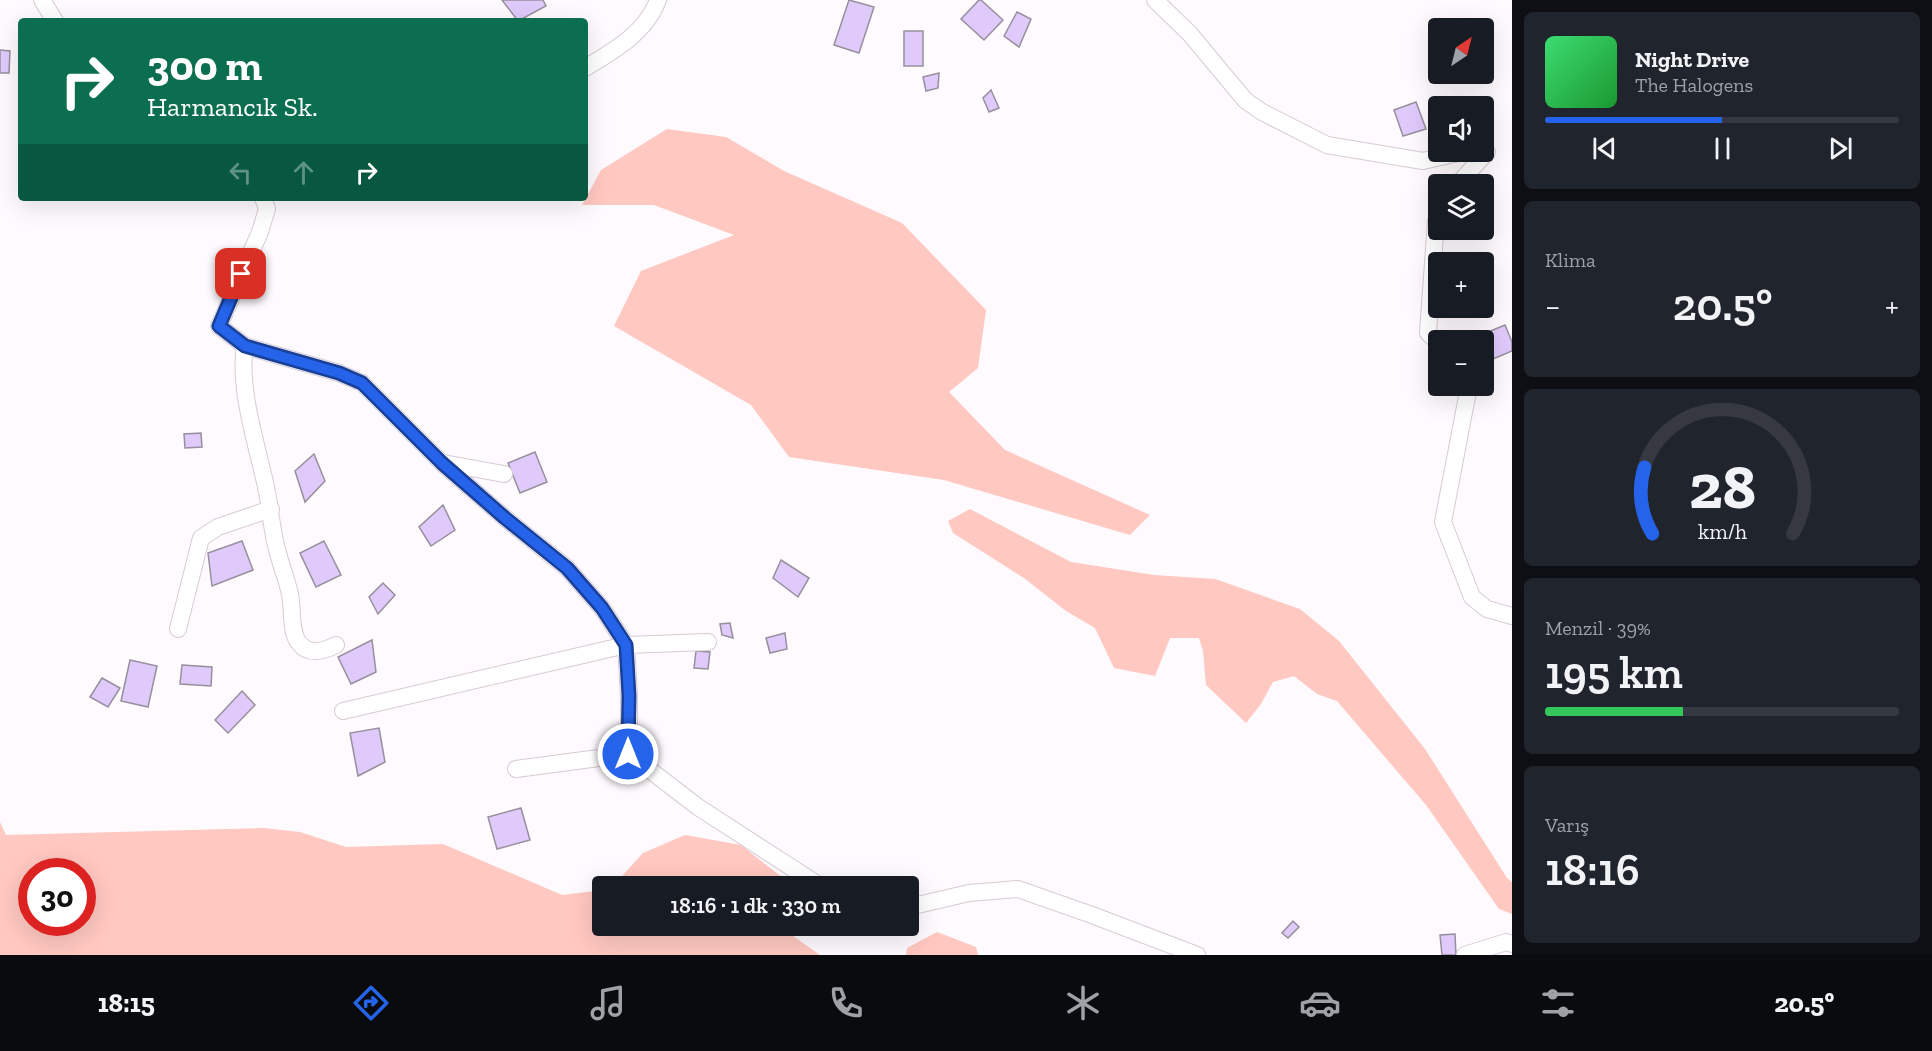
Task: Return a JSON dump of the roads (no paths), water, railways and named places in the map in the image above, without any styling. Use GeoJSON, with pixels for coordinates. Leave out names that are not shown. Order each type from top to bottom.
{"type":"FeatureCollection","features":[{"type":"Feature","properties":{"kind":"street"},"geometry":{"type":"LineString","coordinates":[[42,0],[54,18]]}},
{"type":"Feature","properties":{"kind":"street"},"geometry":{"type":"LineString","coordinates":[[588,66],[626,43],[654,12],[658,0]]}},
{"type":"Feature","properties":{"kind":"street"},"geometry":{"type":"LineString","coordinates":[[1155,0],[1190,34],[1245,100],[1262,112],[1327,145],[1423,161],[1428,160]]}},
{"type":"Feature","properties":{"kind":"street"},"geometry":{"type":"LineString","coordinates":[[1467,174],[1478,162]]}},
{"type":"Feature","properties":{"kind":"street"},"geometry":{"type":"LineString","coordinates":[[264,201],[267,209],[260,232],[219,326],[245,346],[339,373],[362,383],[442,463],[567,568],[602,608],[626,645],[629,696],[628,754]]}},
{"type":"Feature","properties":{"kind":"street"},"geometry":{"type":"LineString","coordinates":[[1428,330],[1435,240]]}},
{"type":"Feature","properties":{"kind":"street"},"geometry":{"type":"LineString","coordinates":[[245,346],[242,363],[246,396],[271,509],[274,541],[293,600],[294,635],[300,645],[312,651],[323,652],[336,645]]}},
{"type":"Feature","properties":{"kind":"street"},"geometry":{"type":"LineString","coordinates":[[1467,396],[1443,522],[1472,597],[1488,609],[1512,616]]}},
{"type":"Feature","properties":{"kind":"street"},"geometry":{"type":"LineString","coordinates":[[442,463],[504,474]]}},
{"type":"Feature","properties":{"kind":"street"},"geometry":{"type":"LineString","coordinates":[[178,629],[201,538],[218,527],[271,509]]}},
{"type":"Feature","properties":{"kind":"street"},"geometry":{"type":"LineString","coordinates":[[344,711],[626,645],[708,642]]}},
{"type":"Feature","properties":{"kind":"street"},"geometry":{"type":"LineString","coordinates":[[516,769],[628,754],[698,807],[805,876]]}},
{"type":"Feature","properties":{"kind":"street"},"geometry":{"type":"LineString","coordinates":[[919,905],[969,893],[1018,889],[1197,955]]}},
{"type":"Feature","properties":{"kind":"street"},"geometry":{"type":"LineString","coordinates":[[1465,955],[1506,942],[1512,944]]}}]}
